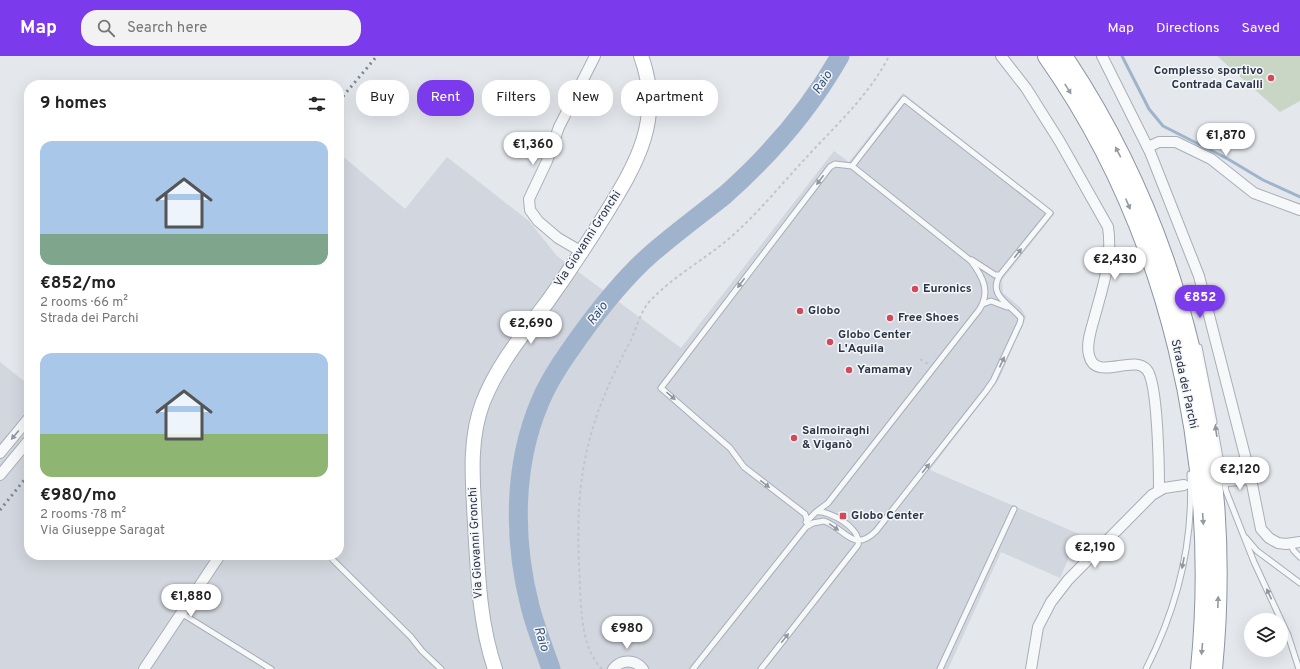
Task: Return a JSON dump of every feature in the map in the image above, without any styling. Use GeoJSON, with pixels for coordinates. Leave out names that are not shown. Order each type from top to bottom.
{"type":"FeatureCollection","features":[{"type":"Feature","properties":{"kind":"highway","name":"Strada dei Parchi"},"geometry":{"type":"LineString","coordinates":[[1047,56],[1088,122],[1122,189],[1150,258],[1172,330],[1192,422],[1202,496],[1205,571],[1200,669]]}},
{"type":"Feature","properties":{"kind":"highway","name":"Strada dei Parchi"},"geometry":{"type":"LineString","coordinates":[[1063,56],[1090,100],[1126,167],[1142,202],[1169,272],[1190,345],[1199,383],[1214,481],[1218,577],[1213,669]]}},
{"type":"Feature","properties":{"kind":"main road","name":"Via Giovanni Gronchi"},"geometry":{"type":"LineString","coordinates":[[495,669],[487,645],[480,607],[473,472],[476,428],[483,403],[502,364],[582,252],[632,169],[646,137],[649,117],[649,95],[646,72],[641,56]]}},
{"type":"Feature","properties":{"kind":"street"},"geometry":{"type":"LineString","coordinates":[[582,252],[558,238],[538,220],[530,210],[529,199],[547,161],[559,127],[595,56]]}},
{"type":"Feature","properties":{"kind":"street"},"geometry":{"type":"LineString","coordinates":[[1001,56],[1026,88],[1060,142],[1108,227],[1110,243],[1109,261],[1089,338],[1089,357],[1096,365],[1101,367],[1135,364],[1146,368],[1150,374],[1154,398],[1160,490]]}},
{"type":"Feature","properties":{"kind":"street"},"geometry":{"type":"LineString","coordinates":[[1102,56],[1148,147],[1200,276],[1251,479],[1261,529],[1269,538],[1278,543],[1295,543]]}},
{"type":"Feature","properties":{"kind":"street"},"geometry":{"type":"LineString","coordinates":[[1148,147],[1159,142],[1176,142],[1211,159],[1254,193],[1300,210]]}},
{"type":"Feature","properties":{"kind":"street"},"geometry":{"type":"LineString","coordinates":[[0,453],[24,424]]}},
{"type":"Feature","properties":{"kind":"street"},"geometry":{"type":"LineString","coordinates":[[0,475],[24,446]]}},
{"type":"Feature","properties":{"kind":"street"},"geometry":{"type":"LineString","coordinates":[[1228,481],[1251,479]]}},
{"type":"Feature","properties":{"kind":"street"},"geometry":{"type":"LineString","coordinates":[[1031,669],[1038,627],[1051,602],[1068,580],[1139,507],[1160,490],[1184,485]]}},
{"type":"Feature","properties":{"kind":"street"},"geometry":{"type":"LineString","coordinates":[[144,669],[217,560]]}},
{"type":"Feature","properties":{"kind":"street"},"geometry":{"type":"LineString","coordinates":[[613,669],[622,662],[630,661],[643,669]]}},
{"type":"Feature","properties":{"kind":"lane"},"geometry":{"type":"LineString","coordinates":[[761,669],[856,549],[876,531],[993,381],[1021,318],[1001,298],[997,291],[997,283],[1000,275],[1050,213],[904,99],[852,166]]}},
{"type":"Feature","properties":{"kind":"lane"},"geometry":{"type":"LineString","coordinates":[[807,520],[804,514],[744,467],[730,448],[661,388],[830,167],[834,164],[852,166],[962,252],[995,275],[1000,275]]}},
{"type":"Feature","properties":{"kind":"lane"},"geometry":{"type":"LineString","coordinates":[[692,669],[796,538],[807,520],[828,503],[983,304],[985,295],[983,279],[971,261],[962,252]]}},
{"type":"Feature","properties":{"kind":"lane"},"geometry":{"type":"LineString","coordinates":[[1169,272],[1190,322]]}},
{"type":"Feature","properties":{"kind":"lane"},"geometry":{"type":"LineString","coordinates":[[983,304],[992,301],[1013,310]]}},
{"type":"Feature","properties":{"kind":"lane"},"geometry":{"type":"LineString","coordinates":[[1172,330],[1177,382]]}},
{"type":"Feature","properties":{"kind":"lane"},"geometry":{"type":"LineString","coordinates":[[1198,343],[1208,388],[1226,491],[1257,570],[1288,635],[1299,669]]}},
{"type":"Feature","properties":{"kind":"lane"},"geometry":{"type":"LineString","coordinates":[[1146,669],[1167,624],[1182,573],[1189,529],[1189,466]]}},
{"type":"Feature","properties":{"kind":"lane"},"geometry":{"type":"LineString","coordinates":[[940,669],[1014,509]]}},
{"type":"Feature","properties":{"kind":"lane"},"geometry":{"type":"LineString","coordinates":[[816,512],[826,512],[838,518],[857,534],[859,540],[856,549]]}},
{"type":"Feature","properties":{"kind":"lane"},"geometry":{"type":"LineString","coordinates":[[796,538],[813,523],[824,521],[851,539],[866,539]]}},
{"type":"Feature","properties":{"kind":"lane"},"geometry":{"type":"LineString","coordinates":[[1241,530],[1257,551],[1300,584]]}},
{"type":"Feature","properties":{"kind":"lane"},"geometry":{"type":"LineString","coordinates":[[1295,543],[1294,551],[1300,557]]}},
{"type":"Feature","properties":{"kind":"lane"},"geometry":{"type":"LineString","coordinates":[[333,560],[411,637],[422,651],[441,669]]}},
{"type":"Feature","properties":{"kind":"lane"},"geometry":{"type":"LineString","coordinates":[[181,613],[271,669]]}},
{"type":"Feature","properties":{"kind":"path"},"geometry":{"type":"LineString","coordinates":[[602,669],[592,657],[585,632],[579,553],[579,506],[581,479],[587,448],[597,412],[609,382],[650,301],[694,264],[732,236],[750,218],[842,119],[874,80],[889,56]]}},
{"type":"Feature","properties":{"kind":"shaded area"},"geometry":{"type":"Polygon","coordinates":[[[903,93],[1055,213],[1002,280],[1003,293],[1021,308],[1026,317],[999,379],[930,470],[1079,534],[1060,578],[1001,552],[948,669],[0,669],[0,362],[24,381],[24,560],[344,560],[344,157],[405,209],[447,157],[529,221],[557,256],[681,348],[834,151],[849,162],[903,93]]]}},
{"type":"Feature","properties":{"kind":"green space","name":"Complesso sportivo Contrada Cavalli"},"geometry":{"type":"Polygon","coordinates":[[[1217,56],[1300,56],[1300,101],[1280,112],[1217,56]]]}},
{"type":"Feature","properties":{"kind":"waterway","name":"Raio"},"geometry":{"type":"LineString","coordinates":[[551,669],[537,630],[524,581],[518,503],[520,477],[525,451],[531,426],[544,393],[574,344],[613,294],[650,255],[725,195],[758,164],[802,113],[840,56]]}},
{"type":"Feature","properties":{"kind":"waterway"},"geometry":{"type":"LineString","coordinates":[[1122,56],[1149,109],[1163,126],[1228,159],[1263,180],[1300,197]]}},
{"type":"Feature","properties":{"kind":"railway"},"geometry":{"type":"LineString","coordinates":[[344,95],[377,56]]}},
{"type":"Feature","properties":{"kind":"railway"},"geometry":{"type":"LineString","coordinates":[[0,510],[24,480]]}},
{"type":"Feature","properties":{"kind":"place","name":"Complesso sportivo Contrada Cavalli"},"geometry":{"type":"Point","coordinates":[1271,78]}},
{"type":"Feature","properties":{"kind":"place","name":"Euronics"},"geometry":{"type":"Point","coordinates":[915,289]}},
{"type":"Feature","properties":{"kind":"place","name":"Globo"},"geometry":{"type":"Point","coordinates":[800,311]}},
{"type":"Feature","properties":{"kind":"place","name":"Free Shoes"},"geometry":{"type":"Point","coordinates":[890,318]}},
{"type":"Feature","properties":{"kind":"place","name":"Globo Center L'Aquila"},"geometry":{"type":"Point","coordinates":[830,342]}},
{"type":"Feature","properties":{"kind":"place","name":"Yamamay"},"geometry":{"type":"Point","coordinates":[849,370]}},
{"type":"Feature","properties":{"kind":"place","name":"Salmoiraghi & Viganò"},"geometry":{"type":"Point","coordinates":[794,438]}},
{"type":"Feature","properties":{"kind":"place","name":"Globo Center"},"geometry":{"type":"Point","coordinates":[843,516]}}]}
